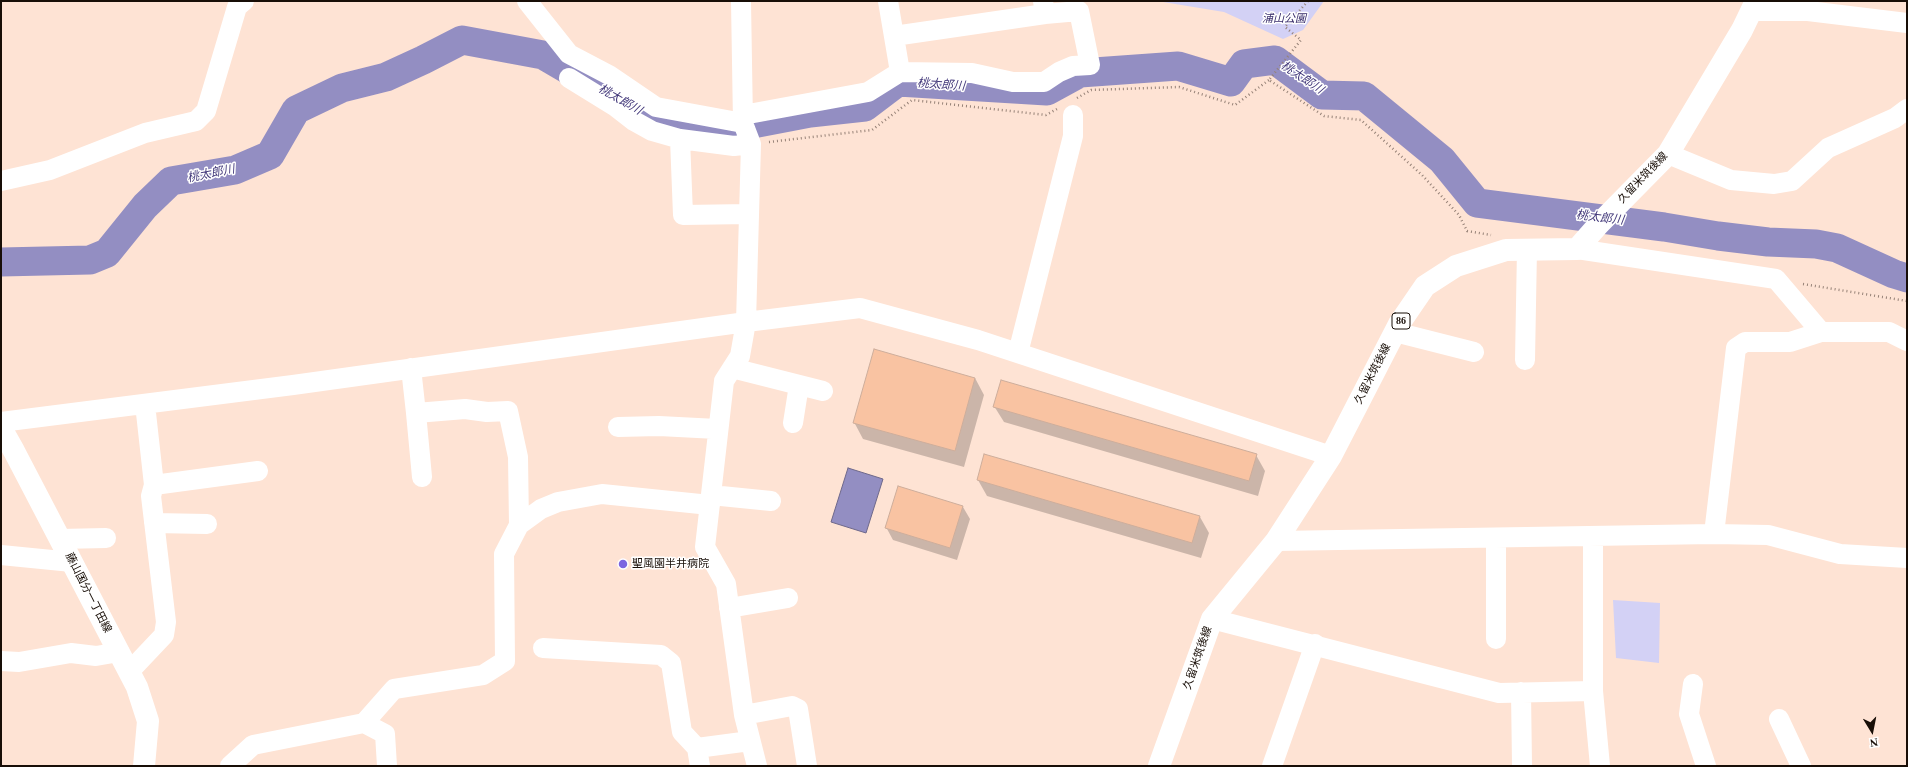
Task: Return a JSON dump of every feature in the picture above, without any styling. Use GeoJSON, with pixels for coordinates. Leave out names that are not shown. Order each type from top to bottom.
{"type":"FeatureCollection","features":[{"type":"Feature","properties":{"kind":"main road","name":"久留米筑後線"},"geometry":{"type":"LineString","coordinates":[[1163,765],[1212,619],[1276,541],[1331,456],[1395,332],[1425,286],[1456,266],[1506,250],[1577,249],[1599,224],[1668,154],[1742,30],[1753,6]]}},
{"type":"Feature","properties":{"kind":"main road","name":"藤山国分一丁田線"},"geometry":{"type":"LineString","coordinates":[[1,428],[137,687],[148,722],[144,766]]}},
{"type":"Feature","properties":{"kind":"street"},"geometry":{"type":"LineString","coordinates":[[1,181],[50,170],[145,133],[196,121],[206,111],[237,7],[244,1]]}},
{"type":"Feature","properties":{"kind":"street"},"geometry":{"type":"LineString","coordinates":[[526,1],[569,54],[609,75],[656,108],[743,119],[868,92],[900,72],[972,73],[1013,82],[1044,82],[1059,72],[1073,66],[1090,65],[1079,11],[1044,8],[894,36]]}},
{"type":"Feature","properties":{"kind":"street"},"geometry":{"type":"LineString","coordinates":[[741,1],[743,119],[751,144],[746,322],[740,356],[724,381],[717,428],[705,547],[726,584],[744,715],[757,766]]}},
{"type":"Feature","properties":{"kind":"street"},"geometry":{"type":"LineString","coordinates":[[888,1],[900,72]]}},
{"type":"Feature","properties":{"kind":"street"},"geometry":{"type":"LineString","coordinates":[[1753,6],[1907,23]]}},
{"type":"Feature","properties":{"kind":"street"},"geometry":{"type":"LineString","coordinates":[[569,78],[616,107],[634,121],[652,131],[680,139],[734,146],[751,144]]}},
{"type":"Feature","properties":{"kind":"street"},"geometry":{"type":"LineString","coordinates":[[1018,353],[1073,136],[1068,108]]}},
{"type":"Feature","properties":{"kind":"street"},"geometry":{"type":"LineString","coordinates":[[1668,154],[1731,180],[1774,184],[1792,181],[1828,148],[1895,118],[1907,109]]}},
{"type":"Feature","properties":{"kind":"street"},"geometry":{"type":"LineString","coordinates":[[680,139],[683,215],[749,214]]}},
{"type":"Feature","properties":{"kind":"street"},"geometry":{"type":"LineString","coordinates":[[1525,360],[1527,249]]}},
{"type":"Feature","properties":{"kind":"street"},"geometry":{"type":"LineString","coordinates":[[1577,249],[1776,279],[1821,332]]}},
{"type":"Feature","properties":{"kind":"street"},"geometry":{"type":"LineString","coordinates":[[1,422],[860,308],[978,340],[1331,456]]}},
{"type":"Feature","properties":{"kind":"street"},"geometry":{"type":"LineString","coordinates":[[1395,332],[1474,352]]}},
{"type":"Feature","properties":{"kind":"street"},"geometry":{"type":"LineString","coordinates":[[1714,534],[1736,348],[1744,342],[1790,342],[1821,332],[1889,332],[1907,341]]}},
{"type":"Feature","properties":{"kind":"street"},"geometry":{"type":"LineString","coordinates":[[411,368],[422,477]]}},
{"type":"Feature","properties":{"kind":"street"},"geometry":{"type":"LineString","coordinates":[[732,368],[824,391]]}},
{"type":"Feature","properties":{"kind":"street"},"geometry":{"type":"LineString","coordinates":[[793,422],[799,385]]}},
{"type":"Feature","properties":{"kind":"street"},"geometry":{"type":"LineString","coordinates":[[129,672],[164,635],[166,622],[151,496],[154,485],[145,404]]}},
{"type":"Feature","properties":{"kind":"street"},"geometry":{"type":"LineString","coordinates":[[416,413],[465,409],[487,412],[508,411],[518,457],[519,525]]}},
{"type":"Feature","properties":{"kind":"street"},"geometry":{"type":"LineString","coordinates":[[618,427],[659,426],[717,428]]}},
{"type":"Feature","properties":{"kind":"street"},"geometry":{"type":"LineString","coordinates":[[154,485],[258,471]]}},
{"type":"Feature","properties":{"kind":"street"},"geometry":{"type":"LineString","coordinates":[[230,766],[253,746],[364,723],[394,689],[483,675],[505,661],[504,554],[519,525],[541,509],[558,502],[602,494],[710,500],[771,501]]}},
{"type":"Feature","properties":{"kind":"street"},"geometry":{"type":"LineString","coordinates":[[154,523],[207,524]]}},
{"type":"Feature","properties":{"kind":"street"},"geometry":{"type":"LineString","coordinates":[[1276,541],[1714,534],[1768,535],[1840,554],[1907,558]]}},
{"type":"Feature","properties":{"kind":"street"},"geometry":{"type":"LineString","coordinates":[[1593,536],[1593,691],[1600,766]]}},
{"type":"Feature","properties":{"kind":"street"},"geometry":{"type":"LineString","coordinates":[[60,539],[106,538]]}},
{"type":"Feature","properties":{"kind":"street"},"geometry":{"type":"LineString","coordinates":[[1496,538],[1496,639]]}},
{"type":"Feature","properties":{"kind":"street"},"geometry":{"type":"LineString","coordinates":[[1,555],[72,562]]}},
{"type":"Feature","properties":{"kind":"street"},"geometry":{"type":"LineString","coordinates":[[729,608],[788,598]]}},
{"type":"Feature","properties":{"kind":"street"},"geometry":{"type":"LineString","coordinates":[[1212,619],[1315,644],[1499,693],[1593,691]]}},
{"type":"Feature","properties":{"kind":"street"},"geometry":{"type":"LineString","coordinates":[[1272,766],[1315,644]]}},
{"type":"Feature","properties":{"kind":"street"},"geometry":{"type":"LineString","coordinates":[[543,648],[661,655],[671,663],[682,732],[698,757],[750,741]]}},
{"type":"Feature","properties":{"kind":"street"},"geometry":{"type":"LineString","coordinates":[[1,662],[19,662],[71,652],[96,656],[119,652]]}},
{"type":"Feature","properties":{"kind":"street"},"geometry":{"type":"LineString","coordinates":[[1693,684],[1689,714],[1706,766]]}},
{"type":"Feature","properties":{"kind":"street"},"geometry":{"type":"LineString","coordinates":[[1521,692],[1522,766]]}},
{"type":"Feature","properties":{"kind":"street"},"geometry":{"type":"LineString","coordinates":[[744,715],[792,706],[798,709],[807,766]]}},
{"type":"Feature","properties":{"kind":"street"},"geometry":{"type":"LineString","coordinates":[[1779,719],[1801,766]]}},
{"type":"Feature","properties":{"kind":"street"},"geometry":{"type":"LineString","coordinates":[[364,723],[385,734],[387,766]]}},
{"type":"Feature","properties":{"kind":"path"},"geometry":{"type":"LineString","coordinates":[[751,144],[872,130],[912,100],[1046,115],[1068,108],[1091,90],[1179,87],[1235,105],[1269,80],[1301,40],[1286,27],[1308,1]]}},
{"type":"Feature","properties":{"kind":"path"},"geometry":{"type":"LineString","coordinates":[[1269,80],[1324,116],[1361,120],[1422,175],[1459,216],[1467,231],[1498,236]]}},
{"type":"Feature","properties":{"kind":"path"},"geometry":{"type":"LineString","coordinates":[[1776,279],[1907,301]]}},
{"type":"Feature","properties":{"kind":"green space","name":"浦山公園"},"geometry":{"type":"Polygon","coordinates":[[[1157,1],[1324,1],[1303,30],[1283,39],[1224,12],[1157,1]]]}},
{"type":"Feature","properties":{"kind":"green space"},"geometry":{"type":"Polygon","coordinates":[[[1613,600],[1660,603],[1659,663],[1616,658],[1613,600]]]}},
{"type":"Feature","properties":{"kind":"shaded area"},"geometry":{"type":"Polygon","coordinates":[[[848,468],[883,479],[866,533],[831,522],[848,468]]]}},
{"type":"Feature","properties":{"kind":"building"},"geometry":{"type":"Polygon","coordinates":[[[874,349],[975,378],[955,451],[853,423],[874,349]]]}},
{"type":"Feature","properties":{"kind":"building"},"geometry":{"type":"Polygon","coordinates":[[[1001,380],[1257,454],[1249,481],[993,407],[1001,380]]]}},
{"type":"Feature","properties":{"kind":"building"},"geometry":{"type":"Polygon","coordinates":[[[984,454],[1200,516],[1192,543],[977,480],[984,454]]]}},
{"type":"Feature","properties":{"kind":"building"},"geometry":{"type":"Polygon","coordinates":[[[898,486],[963,506],[950,548],[885,528],[898,486]]]}},
{"type":"Feature","properties":{"kind":"waterway","name":"桃太郎川"},"geometry":{"type":"LineString","coordinates":[[1,262],[90,260],[107,253],[145,206],[171,181],[235,170],[270,155],[296,110],[342,88],[386,77],[462,40],[543,55],[649,117],[737,127],[810,113],[865,107],[898,82],[1047,91],[1080,73],[1178,66],[1231,82],[1244,64],[1275,60],[1322,95],[1364,96],[1442,160],[1477,203],[1664,227],[1718,236],[1768,242],[1816,244],[1837,248],[1894,274],[1907,278]]}},
{"type":"Feature","properties":{"kind":"place","name":"聖風園半井病院"},"geometry":{"type":"Point","coordinates":[623,564]}}]}
